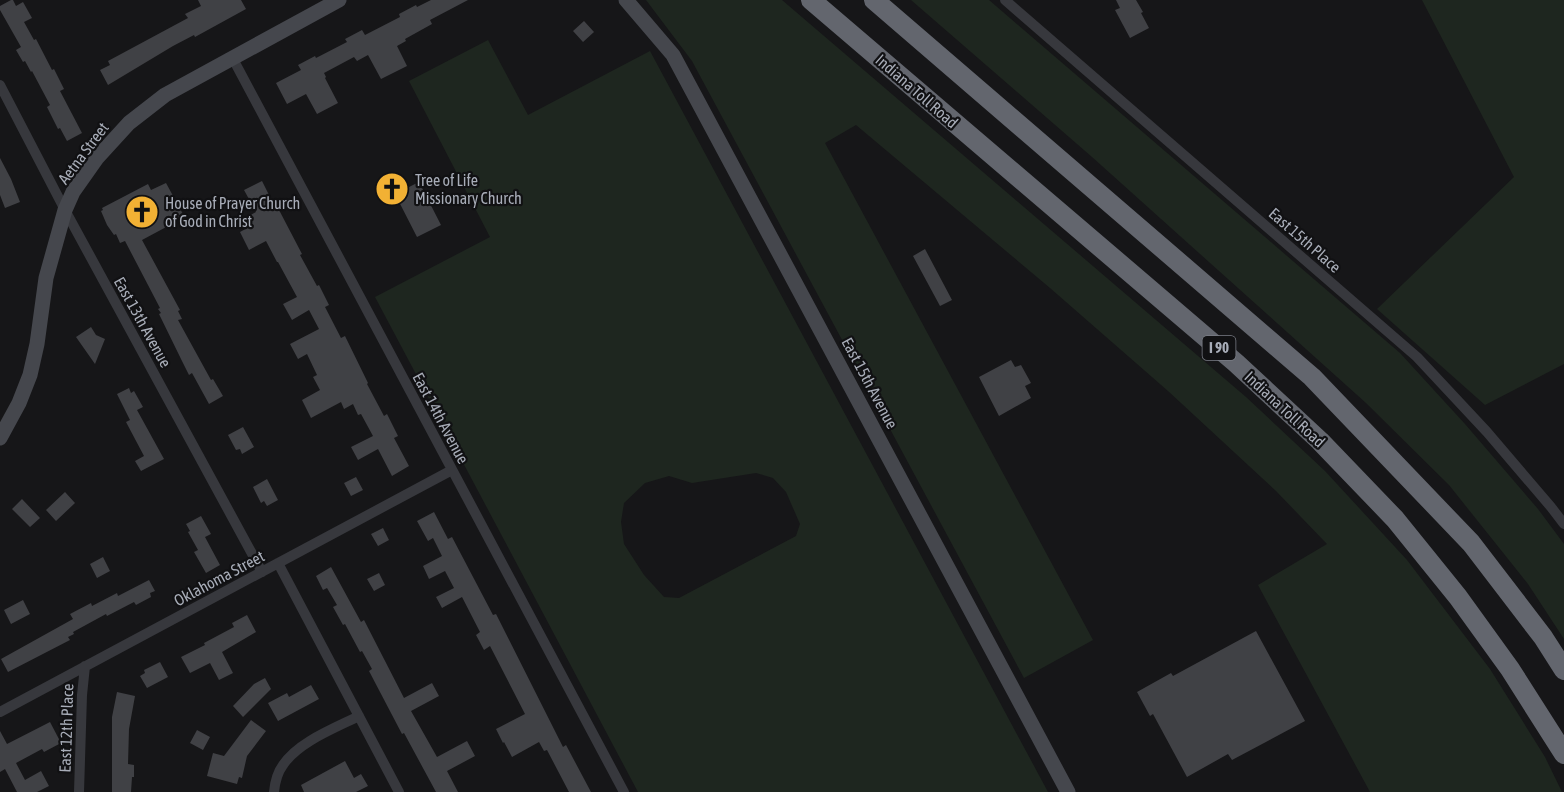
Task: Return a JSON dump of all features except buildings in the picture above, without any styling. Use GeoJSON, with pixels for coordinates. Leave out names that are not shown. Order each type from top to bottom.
{"type":"FeatureCollection","features":[{"type":"Feature","properties":{"kind":"highway","name":"Indiana Toll Road"},"geometry":{"type":"LineString","coordinates":[[811,0],[1236,363],[1320,441],[1395,519],[1458,597],[1510,669],[1564,754]]}},
{"type":"Feature","properties":{"kind":"highway","name":"I 90"},"geometry":{"type":"LineString","coordinates":[[874,0],[1312,377],[1471,543],[1543,637],[1564,670]]}},
{"type":"Feature","properties":{"kind":"street","name":"Aetna Street"},"geometry":{"type":"LineString","coordinates":[[0,438],[19,403],[30,375],[37,344],[46,278],[65,210],[83,176],[129,123],[165,95],[339,0]]}},
{"type":"Feature","properties":{"kind":"street","name":"East 15th Avenue"},"geometry":{"type":"LineString","coordinates":[[626,0],[674,55],[1068,792]]}},
{"type":"Feature","properties":{"kind":"street","name":"East 15th Place"},"geometry":{"type":"LineString","coordinates":[[1005,0],[1417,357],[1487,432],[1564,524]]}},
{"type":"Feature","properties":{"kind":"street","name":"East 14th Avenue"},"geometry":{"type":"LineString","coordinates":[[232,57],[624,792]]}},
{"type":"Feature","properties":{"kind":"street","name":"East 13th Avenue"},"geometry":{"type":"LineString","coordinates":[[0,85],[65,210],[262,572]]}},
{"type":"Feature","properties":{"kind":"street","name":"Oklahoma Street"},"geometry":{"type":"LineString","coordinates":[[0,712],[452,470]]}},
{"type":"Feature","properties":{"kind":"street"},"geometry":{"type":"LineString","coordinates":[[278,563],[399,792]]}},
{"type":"Feature","properties":{"kind":"street","name":"East 12th Place"},"geometry":{"type":"LineString","coordinates":[[79,792],[85,666]]}},
{"type":"Feature","properties":{"kind":"street"},"geometry":{"type":"LineString","coordinates":[[274,792],[277,776],[289,757],[309,742],[359,716]]}},
{"type":"Feature","properties":{"kind":"shaded area"},"geometry":{"type":"Polygon","coordinates":[[[646,0],[782,0],[1246,397],[1325,471],[1407,560],[1490,669],[1545,757],[1562,792],[1370,792],[1258,585],[1327,544],[1276,491],[1168,391],[1050,288],[856,125],[825,143],[1093,640],[1024,678],[692,61],[646,0]]]}},
{"type":"Feature","properties":{"kind":"shaded area"},"geometry":{"type":"Polygon","coordinates":[[[911,0],[989,0],[1400,353],[1538,509],[1564,544],[1564,639],[1528,584],[1449,485],[1366,403],[1092,157],[911,0]]]}},
{"type":"Feature","properties":{"kind":"shaded area"},"geometry":{"type":"Polygon","coordinates":[[[1422,0],[1564,0],[1564,364],[1485,405],[1377,309],[1514,177],[1422,0]]]}},
{"type":"Feature","properties":{"kind":"shaded area"},"geometry":{"type":"Polygon","coordinates":[[[488,40],[528,115],[650,51],[1048,792],[638,792],[375,297],[490,237],[409,81],[488,40]],[[756,473],[692,483],[669,476],[645,483],[624,503],[621,522],[624,544],[644,575],[664,597],[679,598],[796,536],[800,524],[786,492],[773,478],[756,473]]]}},
{"type":"Feature","properties":{"kind":"place","name":"Tree of Life Missionary Church"},"geometry":{"type":"Point","coordinates":[392,189]}},
{"type":"Feature","properties":{"kind":"place","name":"House of Prayer Church of God in Christ"},"geometry":{"type":"Point","coordinates":[142,212]}}]}
